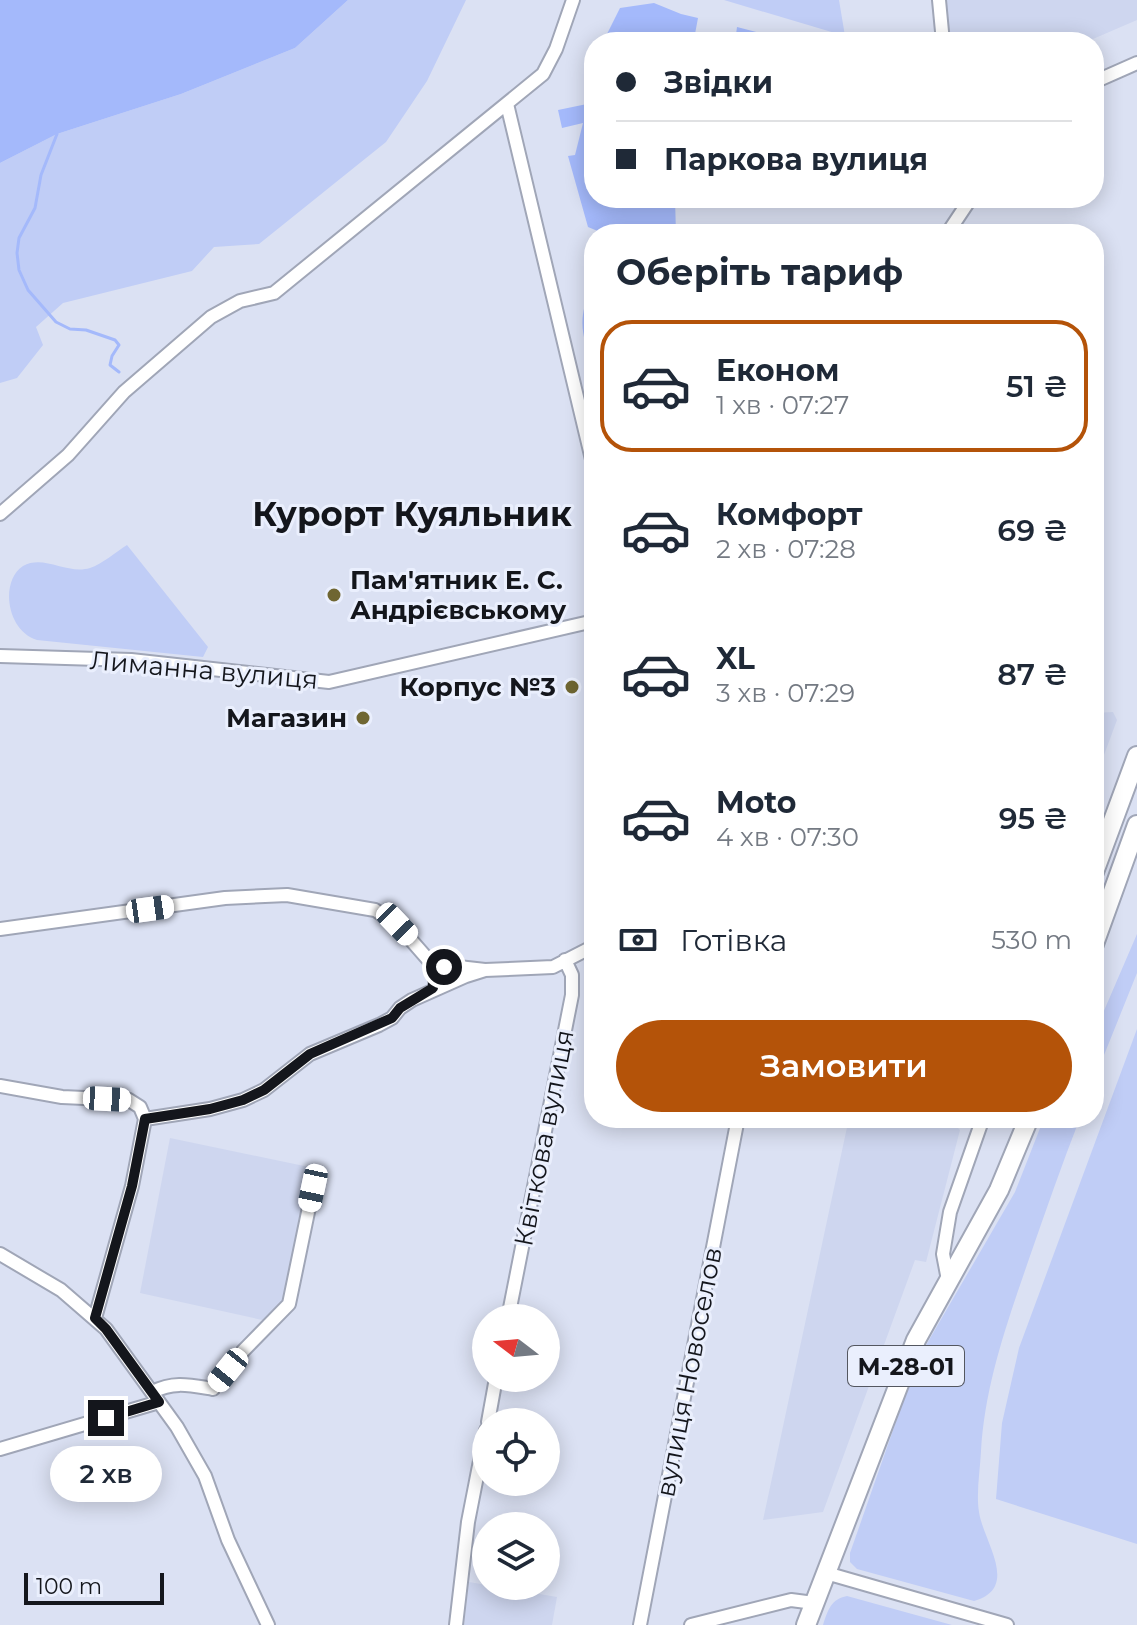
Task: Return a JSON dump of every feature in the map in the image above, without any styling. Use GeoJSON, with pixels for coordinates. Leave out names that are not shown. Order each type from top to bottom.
{"type":"FeatureCollection","features":[{"type":"Feature","properties":{"kind":"highway"},"geometry":{"type":"LineString","coordinates":[[1104,845],[1137,756]]}},
{"type":"Feature","properties":{"kind":"highway"},"geometry":{"type":"LineString","coordinates":[[1104,916],[1137,825]]}},
{"type":"Feature","properties":{"kind":"highway","name":"М-28-01"},"geometry":{"type":"LineString","coordinates":[[806,1625],[916,1340],[999,1190],[1025,1128]]}},
{"type":"Feature","properties":{"kind":"street"},"geometry":{"type":"LineString","coordinates":[[0,514],[68,455],[124,392],[211,317],[240,301],[274,293],[507,104],[546,69],[573,0]]}},
{"type":"Feature","properties":{"kind":"street"},"geometry":{"type":"LineString","coordinates":[[939,0],[942,32]]}},
{"type":"Feature","properties":{"kind":"street"},"geometry":{"type":"LineString","coordinates":[[1104,78],[1137,63]]}},
{"type":"Feature","properties":{"kind":"street"},"geometry":{"type":"LineString","coordinates":[[507,104],[584,426]]}},
{"type":"Feature","properties":{"kind":"street"},"geometry":{"type":"LineString","coordinates":[[957,208],[958,217]]}},
{"type":"Feature","properties":{"kind":"street"},"geometry":{"type":"LineString","coordinates":[[953,224],[964,208]]}},
{"type":"Feature","properties":{"kind":"street","name":"Лиманна вулиця"},"geometry":{"type":"LineString","coordinates":[[0,656],[131,660],[329,682],[584,623]]}},
{"type":"Feature","properties":{"kind":"street"},"geometry":{"type":"LineString","coordinates":[[0,929],[225,898],[287,895],[375,910],[397,924],[432,964],[433,988]]}},
{"type":"Feature","properties":{"kind":"street"},"geometry":{"type":"LineString","coordinates":[[145,1119],[210,1109],[243,1100],[264,1090],[310,1054],[392,1018],[400,1008],[433,988],[485,970],[558,961],[584,950]]}},
{"type":"Feature","properties":{"kind":"street","name":"Квіткова вулиця"},"geometry":{"type":"LineString","coordinates":[[511,1304],[572,995],[572,975],[558,961]]}},
{"type":"Feature","properties":{"kind":"street"},"geometry":{"type":"LineString","coordinates":[[432,964],[485,970]]}},
{"type":"Feature","properties":{"kind":"street"},"geometry":{"type":"LineString","coordinates":[[0,1086],[62,1097],[129,1100],[140,1107],[145,1119],[132,1186],[95,1318]]}},
{"type":"Feature","properties":{"kind":"street","name":"вулиця Новоселов"},"geometry":{"type":"LineString","coordinates":[[640,1625],[736,1128]]}},
{"type":"Feature","properties":{"kind":"street"},"geometry":{"type":"LineString","coordinates":[[948,1280],[943,1254],[950,1212],[979,1128]]}},
{"type":"Feature","properties":{"kind":"street"},"geometry":{"type":"LineString","coordinates":[[0,1449],[156,1397],[168,1384],[213,1389],[243,1351],[289,1304],[313,1188]]}},
{"type":"Feature","properties":{"kind":"street"},"geometry":{"type":"LineString","coordinates":[[0,1254],[61,1290],[95,1318],[156,1397],[205,1476],[228,1540],[268,1625]]}},
{"type":"Feature","properties":{"kind":"street"},"geometry":{"type":"LineString","coordinates":[[456,1625],[473,1496]]}},
{"type":"Feature","properties":{"kind":"street"},"geometry":{"type":"LineString","coordinates":[[826,1573],[1007,1625]]}},
{"type":"Feature","properties":{"kind":"street"},"geometry":{"type":"LineString","coordinates":[[691,1625],[791,1600],[814,1603]]}},
{"type":"Feature","properties":{"kind":"shaded area"},"geometry":{"type":"Polygon","coordinates":[[[0,0],[348,0],[295,48],[181,94],[57,134],[0,163],[0,0]]]}},
{"type":"Feature","properties":{"kind":"shaded area"},"geometry":{"type":"Polygon","coordinates":[[[348,0],[466,0],[427,81],[386,142],[259,244],[214,247],[192,271],[63,303],[36,327],[43,345],[17,378],[0,383],[0,163],[57,134],[181,94],[295,48],[348,0]]]}},
{"type":"Feature","properties":{"kind":"shaded area"},"geometry":{"type":"Polygon","coordinates":[[[724,0],[839,0],[844,32],[832,32],[724,0]]]}},
{"type":"Feature","properties":{"kind":"shaded area"},"geometry":{"type":"Polygon","coordinates":[[[944,0],[1137,0],[1137,20],[1104,34],[947,32],[944,0]]]}},
{"type":"Feature","properties":{"kind":"shaded area"},"geometry":{"type":"Polygon","coordinates":[[[654,3],[698,18],[695,32],[608,32],[620,8],[654,3]]]}},
{"type":"Feature","properties":{"kind":"shaded area"},"geometry":{"type":"Polygon","coordinates":[[[737,27],[756,32],[736,32],[737,27]]]}},
{"type":"Feature","properties":{"kind":"shaded area"},"geometry":{"type":"Polygon","coordinates":[[[584,105],[584,208],[675,208],[676,224],[587,224],[568,156],[575,155],[583,123],[562,128],[558,110],[584,105]]]}},
{"type":"Feature","properties":{"kind":"shaded area"},"geometry":{"type":"Polygon","coordinates":[[[127,545],[208,647],[203,657],[37,640],[18,626],[9,593],[11,582],[23,566],[39,562],[73,569],[90,568],[127,545]]]}},
{"type":"Feature","properties":{"kind":"shaded area"},"geometry":{"type":"Polygon","coordinates":[[[1104,712],[1113,712],[1117,720],[1104,755],[1104,712]]]}},
{"type":"Feature","properties":{"kind":"shaded area"},"geometry":{"type":"Polygon","coordinates":[[[1137,934],[1137,973],[1104,1055],[1104,1011],[1137,934]]]}},
{"type":"Feature","properties":{"kind":"shaded area"},"geometry":{"type":"Polygon","coordinates":[[[1137,1029],[1137,1544],[996,1499],[1002,1423],[1019,1348],[1100,1128],[1104,1128],[1104,1118],[1137,1029]]]}},
{"type":"Feature","properties":{"kind":"shaded area"},"geometry":{"type":"Polygon","coordinates":[[[847,1128],[958,1128],[960,1130],[926,1262],[915,1260],[823,1512],[763,1520],[847,1128]]]}},
{"type":"Feature","properties":{"kind":"shaded area"},"geometry":{"type":"Polygon","coordinates":[[[1040,1128],[1076,1128],[1014,1304],[987,1401],[978,1505],[996,1562],[997,1575],[995,1586],[988,1595],[974,1601],[857,1569],[850,1562],[850,1553],[918,1359],[1015,1192],[1040,1128]]]}},
{"type":"Feature","properties":{"kind":"shaded area"},"geometry":{"type":"Polygon","coordinates":[[[170,1138],[309,1167],[282,1305],[267,1321],[140,1293],[170,1138]]]}},
{"type":"Feature","properties":{"kind":"shaded area"},"geometry":{"type":"Polygon","coordinates":[[[469,1582],[472,1583],[472,1600],[556,1600],[552,1625],[464,1625],[469,1582]]]}},
{"type":"Feature","properties":{"kind":"shaded area"},"geometry":{"type":"Polygon","coordinates":[[[847,1596],[952,1625],[823,1625],[834,1603],[847,1596]]]}},
{"type":"Feature","properties":{"kind":"waterway"},"geometry":{"type":"LineString","coordinates":[[57,134],[41,175],[35,208],[19,238],[19,270],[28,290],[56,322],[70,329],[86,330],[115,340],[119,345],[110,365],[119,372]]}},
{"type":"Feature","properties":{"kind":"place","name":"Пам'ятник Е. С. Андрієвському"},"geometry":{"type":"Point","coordinates":[334,595]}},
{"type":"Feature","properties":{"kind":"place","name":"Корпус №3"},"geometry":{"type":"Point","coordinates":[572,687]}},
{"type":"Feature","properties":{"kind":"place","name":"Магазин"},"geometry":{"type":"Point","coordinates":[363,718]}},
{"type":"Feature","properties":{"kind":"district","name":"Курорт Куяльник"},"geometry":{"type":"Point","coordinates":[412,514]}},
{"type":"Feature","properties":{"kind":"route"},"geometry":{"type":"LineString","coordinates":[[106,1418],[159,1402],[95,1318],[132,1186],[145,1119],[210,1109],[243,1100],[264,1090],[310,1054],[392,1018],[400,1008],[433,988],[432,964],[444,967]]}}]}
